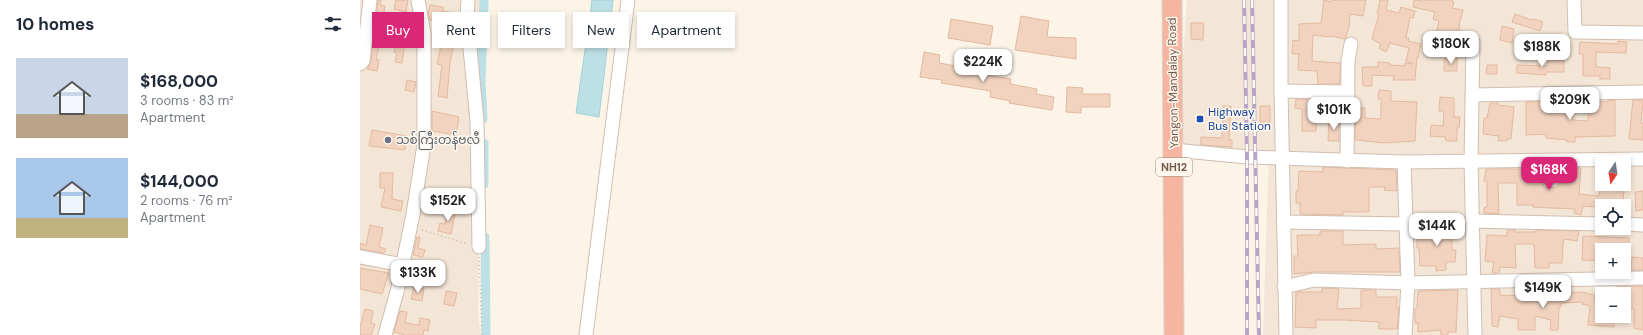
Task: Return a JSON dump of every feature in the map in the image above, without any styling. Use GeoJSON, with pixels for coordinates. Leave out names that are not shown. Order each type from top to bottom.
{"type":"FeatureCollection","features":[{"type":"Feature","properties":{"kind":"highway","name":"Yangon-Mandalay Road"},"geometry":{"type":"LineString","coordinates":[[1172,0],[1174,335]]}},
{"type":"Feature","properties":{"kind":"street"},"geometry":{"type":"LineString","coordinates":[[360,64],[363,61],[370,0]]}},
{"type":"Feature","properties":{"kind":"street"},"geometry":{"type":"LineString","coordinates":[[385,335],[411,227],[424,145],[424,34],[418,0]]}},
{"type":"Feature","properties":{"kind":"street"},"geometry":{"type":"LineString","coordinates":[[468,0],[467,17],[477,121],[479,247]]}},
{"type":"Feature","properties":{"kind":"street"},"geometry":{"type":"LineString","coordinates":[[586,335],[628,0]]}},
{"type":"Feature","properties":{"kind":"street"},"geometry":{"type":"LineString","coordinates":[[1281,0],[1281,91],[1286,335]]}},
{"type":"Feature","properties":{"kind":"street"},"geometry":{"type":"LineString","coordinates":[[1574,0],[1575,32],[1643,33]]}},
{"type":"Feature","properties":{"kind":"street"},"geometry":{"type":"LineString","coordinates":[[1473,42],[1471,162],[1475,335]]}},
{"type":"Feature","properties":{"kind":"street"},"geometry":{"type":"LineString","coordinates":[[1346,160],[1348,61],[1351,44]]}},
{"type":"Feature","properties":{"kind":"street"},"geometry":{"type":"LineString","coordinates":[[1281,91],[1348,92]]}},
{"type":"Feature","properties":{"kind":"street"},"geometry":{"type":"LineString","coordinates":[[1472,95],[1643,92]]}},
{"type":"Feature","properties":{"kind":"street"},"geometry":{"type":"LineString","coordinates":[[1174,150],[1247,157],[1404,162],[1643,159]]}},
{"type":"Feature","properties":{"kind":"street"},"geometry":{"type":"LineString","coordinates":[[1404,162],[1408,283],[1405,335]]}},
{"type":"Feature","properties":{"kind":"street"},"geometry":{"type":"LineString","coordinates":[[1472,221],[1595,224]]}},
{"type":"Feature","properties":{"kind":"street"},"geometry":{"type":"LineString","coordinates":[[1283,222],[1406,224]]}},
{"type":"Feature","properties":{"kind":"street"},"geometry":{"type":"LineString","coordinates":[[1631,224],[1643,225]]}},
{"type":"Feature","properties":{"kind":"street"},"geometry":{"type":"LineString","coordinates":[[360,257],[403,265]]}},
{"type":"Feature","properties":{"kind":"street"},"geometry":{"type":"LineString","coordinates":[[1284,287],[1314,280],[1408,283],[1643,278]]}},
{"type":"Feature","properties":{"kind":"path"},"geometry":{"type":"LineString","coordinates":[[411,227],[479,247],[482,335]]}},
{"type":"Feature","properties":{"kind":"shaded area"},"geometry":{"type":"Polygon","coordinates":[[[360,0],[481,0],[482,12],[432,12],[432,48],[482,48],[478,315],[481,335],[360,335],[360,0]]]}},
{"type":"Feature","properties":{"kind":"shaded area"},"geometry":{"type":"Polygon","coordinates":[[[1187,0],[1643,0],[1643,335],[1263,335],[1269,150],[1177,148],[1187,0]]]}},
{"type":"Feature","properties":{"kind":"water"},"geometry":{"type":"Polygon","coordinates":[[[592,0],[613,0],[612,12],[590,12],[592,0]]]}},
{"type":"Feature","properties":{"kind":"water"},"geometry":{"type":"Polygon","coordinates":[[[585,48],[607,48],[599,117],[576,113],[585,48]]]}},
{"type":"Feature","properties":{"kind":"building"},"geometry":{"type":"Polygon","coordinates":[[[378,0],[381,0],[380,5],[385,6],[384,12],[377,12],[378,0]]]}},
{"type":"Feature","properties":{"kind":"building"},"geometry":{"type":"Polygon","coordinates":[[[396,0],[408,0],[406,12],[394,9],[396,0]]]}},
{"type":"Feature","properties":{"kind":"building"},"geometry":{"type":"Polygon","coordinates":[[[1324,0],[1331,2],[1331,0],[1366,0],[1363,16],[1350,14],[1349,27],[1345,39],[1331,36],[1313,35],[1312,61],[1340,63],[1340,84],[1318,84],[1317,71],[1298,70],[1299,54],[1292,54],[1293,40],[1299,41],[1299,24],[1321,23],[1324,0]]]}},
{"type":"Feature","properties":{"kind":"building"},"geometry":{"type":"Polygon","coordinates":[[[1380,0],[1388,0],[1386,10],[1399,13],[1401,7],[1415,11],[1413,18],[1410,17],[1406,38],[1409,38],[1408,41],[1421,44],[1418,58],[1417,57],[1415,80],[1393,80],[1394,76],[1372,75],[1372,86],[1363,86],[1362,67],[1378,67],[1378,62],[1390,63],[1390,65],[1405,66],[1405,63],[1413,64],[1406,61],[1409,48],[1390,43],[1386,52],[1379,48],[1381,44],[1372,39],[1379,14],[1377,14],[1380,0]]]}},
{"type":"Feature","properties":{"kind":"building"},"geometry":{"type":"Polygon","coordinates":[[[1414,0],[1453,0],[1452,2],[1454,2],[1452,8],[1463,10],[1461,19],[1460,18],[1458,41],[1435,39],[1439,21],[1433,19],[1435,12],[1413,7],[1414,0]]]}},
{"type":"Feature","properties":{"kind":"building"},"geometry":{"type":"Polygon","coordinates":[[[430,5],[443,7],[443,11],[449,12],[432,12],[432,20],[430,20],[428,13],[430,5]]]}},
{"type":"Feature","properties":{"kind":"building"},"geometry":{"type":"Polygon","coordinates":[[[1515,14],[1543,22],[1540,31],[1512,22],[1515,14]]]}},
{"type":"Feature","properties":{"kind":"building"},"geometry":{"type":"Polygon","coordinates":[[[1021,16],[1049,21],[1047,37],[1076,38],[1076,59],[1015,50],[1021,16]]]}},
{"type":"Feature","properties":{"kind":"building"},"geometry":{"type":"Polygon","coordinates":[[[951,19],[993,26],[990,45],[948,38],[951,19]]]}},
{"type":"Feature","properties":{"kind":"building"},"geometry":{"type":"Polygon","coordinates":[[[1191,23],[1204,23],[1203,40],[1191,39],[1191,23]]]}},
{"type":"Feature","properties":{"kind":"building"},"geometry":{"type":"Polygon","coordinates":[[[1502,26],[1514,29],[1512,43],[1500,40],[1502,26]]]}},
{"type":"Feature","properties":{"kind":"building"},"geometry":{"type":"Polygon","coordinates":[[[1618,41],[1627,42],[1626,53],[1596,52],[1596,67],[1610,68],[1610,79],[1600,79],[1600,76],[1583,76],[1583,54],[1579,54],[1580,42],[1618,44],[1618,41]]]}},
{"type":"Feature","properties":{"kind":"building"},"geometry":{"type":"Polygon","coordinates":[[[373,48],[379,48],[376,59],[379,60],[377,71],[367,69],[371,62],[373,48]]]}},
{"type":"Feature","properties":{"kind":"building"},"geometry":{"type":"Polygon","coordinates":[[[395,48],[404,48],[402,63],[395,62],[397,53],[394,52],[395,48]]]}},
{"type":"Feature","properties":{"kind":"building"},"geometry":{"type":"Polygon","coordinates":[[[440,48],[453,48],[450,62],[447,98],[438,96],[442,65],[437,64],[440,48]]]}},
{"type":"Feature","properties":{"kind":"building"},"geometry":{"type":"Polygon","coordinates":[[[924,52],[940,55],[939,63],[986,71],[986,75],[1011,79],[1010,84],[1037,89],[1036,94],[1054,97],[1052,110],[1009,103],[1010,101],[990,97],[991,91],[941,83],[942,80],[920,77],[924,52]]]}},
{"type":"Feature","properties":{"kind":"building"},"geometry":{"type":"Polygon","coordinates":[[[1457,58],[1457,71],[1444,71],[1444,59],[1457,58]]]}},
{"type":"Feature","properties":{"kind":"building"},"geometry":{"type":"Polygon","coordinates":[[[1548,60],[1564,60],[1564,72],[1546,72],[1546,75],[1517,73],[1517,65],[1548,66],[1548,60]]]}},
{"type":"Feature","properties":{"kind":"building"},"geometry":{"type":"Polygon","coordinates":[[[1487,65],[1497,65],[1497,74],[1486,74],[1487,65]]]}},
{"type":"Feature","properties":{"kind":"building"},"geometry":{"type":"Polygon","coordinates":[[[407,80],[416,82],[414,92],[405,90],[407,80]]]}},
{"type":"Feature","properties":{"kind":"building"},"geometry":{"type":"Polygon","coordinates":[[[1067,87],[1083,88],[1082,94],[1110,94],[1110,107],[1081,107],[1081,113],[1066,112],[1067,87]]]}},
{"type":"Feature","properties":{"kind":"building"},"geometry":{"type":"Polygon","coordinates":[[[1379,90],[1391,91],[1391,101],[1417,102],[1415,141],[1385,143],[1355,140],[1356,108],[1365,108],[1365,118],[1381,119],[1381,99],[1378,99],[1379,90]]]}},
{"type":"Feature","properties":{"kind":"building"},"geometry":{"type":"Polygon","coordinates":[[[1440,97],[1454,98],[1454,117],[1460,117],[1459,128],[1457,128],[1457,141],[1446,141],[1445,137],[1430,136],[1431,125],[1443,126],[1444,111],[1439,111],[1440,97]]]}},
{"type":"Feature","properties":{"kind":"building"},"geometry":{"type":"Polygon","coordinates":[[[1296,99],[1317,100],[1316,131],[1302,131],[1302,109],[1295,108],[1296,99]]]}},
{"type":"Feature","properties":{"kind":"building"},"geometry":{"type":"Polygon","coordinates":[[[1615,100],[1615,136],[1575,137],[1575,142],[1567,142],[1567,140],[1546,138],[1546,134],[1526,135],[1526,102],[1563,101],[1563,108],[1573,108],[1573,120],[1588,121],[1589,101],[1607,102],[1615,100]]]}},
{"type":"Feature","properties":{"kind":"building"},"geometry":{"type":"Polygon","coordinates":[[[1633,100],[1643,100],[1641,123],[1643,123],[1643,140],[1629,139],[1633,100]]]}},
{"type":"Feature","properties":{"kind":"building"},"geometry":{"type":"Polygon","coordinates":[[[1490,103],[1498,103],[1498,105],[1514,107],[1511,139],[1507,139],[1507,141],[1498,141],[1499,136],[1483,134],[1484,118],[1487,118],[1490,103]]]}},
{"type":"Feature","properties":{"kind":"building"},"geometry":{"type":"Polygon","coordinates":[[[1223,106],[1231,106],[1229,140],[1232,140],[1232,147],[1201,145],[1201,137],[1222,138],[1223,106]]]}},
{"type":"Feature","properties":{"kind":"building"},"geometry":{"type":"Polygon","coordinates":[[[1260,106],[1270,106],[1270,122],[1260,122],[1260,106]]]}},
{"type":"Feature","properties":{"kind":"building"},"geometry":{"type":"Polygon","coordinates":[[[432,111],[459,117],[456,135],[432,131],[432,111]]]}},
{"type":"Feature","properties":{"kind":"building"},"geometry":{"type":"Polygon","coordinates":[[[1329,120],[1339,120],[1339,141],[1328,141],[1329,120]]]}},
{"type":"Feature","properties":{"kind":"building"},"geometry":{"type":"Polygon","coordinates":[[[372,130],[407,136],[405,150],[369,146],[372,130]]]}},
{"type":"Feature","properties":{"kind":"building"},"geometry":{"type":"Polygon","coordinates":[[[1323,167],[1396,170],[1397,191],[1384,190],[1385,187],[1369,187],[1369,212],[1343,212],[1343,215],[1300,214],[1300,203],[1296,203],[1299,171],[1323,172],[1323,167]]]}},
{"type":"Feature","properties":{"kind":"building"},"geometry":{"type":"Polygon","coordinates":[[[1570,168],[1581,168],[1579,194],[1599,196],[1600,191],[1624,191],[1623,199],[1595,199],[1595,207],[1583,206],[1581,215],[1574,213],[1575,209],[1517,205],[1517,183],[1498,183],[1499,214],[1484,213],[1484,208],[1487,207],[1487,182],[1484,181],[1486,169],[1543,169],[1543,187],[1558,188],[1558,183],[1568,183],[1570,168]]]}},
{"type":"Feature","properties":{"kind":"building"},"geometry":{"type":"Polygon","coordinates":[[[380,173],[393,173],[392,199],[403,201],[401,211],[381,207],[385,188],[380,188],[380,173]]]}},
{"type":"Feature","properties":{"kind":"building"},"geometry":{"type":"Polygon","coordinates":[[[1643,191],[1643,210],[1636,211],[1635,192],[1643,191]]]}},
{"type":"Feature","properties":{"kind":"building"},"geometry":{"type":"Polygon","coordinates":[[[448,209],[456,210],[451,234],[438,231],[440,223],[445,224],[448,209]]]}},
{"type":"Feature","properties":{"kind":"building"},"geometry":{"type":"Polygon","coordinates":[[[1437,222],[1452,223],[1452,250],[1456,250],[1455,262],[1446,262],[1446,270],[1436,271],[1436,266],[1420,266],[1419,248],[1417,248],[1417,233],[1436,233],[1437,222]]]}},
{"type":"Feature","properties":{"kind":"building"},"geometry":{"type":"Polygon","coordinates":[[[370,225],[383,228],[379,247],[386,249],[384,253],[360,249],[360,243],[366,245],[370,225]]]}},
{"type":"Feature","properties":{"kind":"building"},"geometry":{"type":"Polygon","coordinates":[[[1507,230],[1515,230],[1515,232],[1536,232],[1536,230],[1579,231],[1577,241],[1564,239],[1562,263],[1549,263],[1549,268],[1535,268],[1534,244],[1515,244],[1516,268],[1500,267],[1499,273],[1492,273],[1494,262],[1485,261],[1487,235],[1507,236],[1507,230]]]}},
{"type":"Feature","properties":{"kind":"building"},"geometry":{"type":"Polygon","coordinates":[[[1320,231],[1343,231],[1343,245],[1376,244],[1376,249],[1399,248],[1400,272],[1314,272],[1294,274],[1294,256],[1298,256],[1297,235],[1320,235],[1320,231]]]}},
{"type":"Feature","properties":{"kind":"building"},"geometry":{"type":"Polygon","coordinates":[[[1583,236],[1629,238],[1629,243],[1595,243],[1595,261],[1582,260],[1583,236]]]}},
{"type":"Feature","properties":{"kind":"building"},"geometry":{"type":"Polygon","coordinates":[[[417,237],[420,237],[418,248],[425,250],[423,257],[413,255],[417,237]]]}},
{"type":"Feature","properties":{"kind":"building"},"geometry":{"type":"Polygon","coordinates":[[[1632,257],[1643,258],[1643,270],[1631,270],[1632,257]]]}},
{"type":"Feature","properties":{"kind":"building"},"geometry":{"type":"Polygon","coordinates":[[[360,268],[389,273],[382,294],[360,289],[360,268]]]}},
{"type":"Feature","properties":{"kind":"building"},"geometry":{"type":"Polygon","coordinates":[[[1643,286],[1643,330],[1634,328],[1634,309],[1631,309],[1631,287],[1616,287],[1643,286]]]}},
{"type":"Feature","properties":{"kind":"building"},"geometry":{"type":"Polygon","coordinates":[[[414,287],[424,289],[422,301],[411,299],[414,287]]]}},
{"type":"Feature","properties":{"kind":"building"},"geometry":{"type":"Polygon","coordinates":[[[1322,288],[1339,289],[1337,309],[1361,308],[1361,290],[1376,290],[1376,297],[1397,297],[1397,308],[1399,308],[1397,329],[1379,329],[1379,322],[1343,320],[1316,320],[1316,328],[1295,327],[1296,292],[1322,292],[1322,288]]]}},
{"type":"Feature","properties":{"kind":"building"},"geometry":{"type":"Polygon","coordinates":[[[1491,289],[1500,289],[1500,295],[1526,296],[1526,291],[1548,291],[1548,296],[1564,297],[1564,293],[1581,292],[1595,295],[1595,323],[1614,323],[1614,327],[1588,325],[1590,306],[1582,304],[1583,302],[1561,303],[1561,307],[1559,307],[1558,330],[1550,330],[1551,320],[1535,316],[1535,330],[1518,330],[1518,319],[1500,316],[1498,327],[1492,326],[1491,289]]]}},
{"type":"Feature","properties":{"kind":"building"},"geometry":{"type":"Polygon","coordinates":[[[1458,290],[1456,332],[1448,332],[1448,335],[1441,335],[1441,330],[1418,332],[1418,323],[1415,323],[1415,309],[1417,307],[1418,291],[1458,290]]]}},
{"type":"Feature","properties":{"kind":"building"},"geometry":{"type":"Polygon","coordinates":[[[446,291],[457,293],[454,306],[444,304],[446,291]]]}},
{"type":"Feature","properties":{"kind":"building"},"geometry":{"type":"Polygon","coordinates":[[[365,309],[373,311],[371,323],[375,324],[371,335],[360,335],[360,327],[365,309]]]}},
{"type":"Feature","properties":{"kind":"building"},"geometry":{"type":"Polygon","coordinates":[[[400,311],[407,312],[405,323],[419,325],[420,318],[430,320],[428,331],[424,330],[423,335],[405,335],[394,332],[400,311]]]}},
{"type":"Feature","properties":{"kind":"waterway"},"geometry":{"type":"LineString","coordinates":[[483,119],[481,82],[484,0]]}},
{"type":"Feature","properties":{"kind":"waterway"},"geometry":{"type":"LineString","coordinates":[[484,143],[484,184]]}},
{"type":"Feature","properties":{"kind":"waterway"},"geometry":{"type":"LineString","coordinates":[[485,237],[486,335]]}},
{"type":"Feature","properties":{"kind":"railway"},"geometry":{"type":"LineString","coordinates":[[1244,0],[1247,157],[1247,335]]}},
{"type":"Feature","properties":{"kind":"railway"},"geometry":{"type":"LineString","coordinates":[[1252,0],[1259,335]]}},
{"type":"Feature","properties":{"kind":"place","name":"Highway Bus Station"},"geometry":{"type":"Point","coordinates":[1200,119]}},
{"type":"Feature","properties":{"kind":"place","name":"သစ်ကြီးတန်ဗလီ"},"geometry":{"type":"Point","coordinates":[388,140]}}]}
